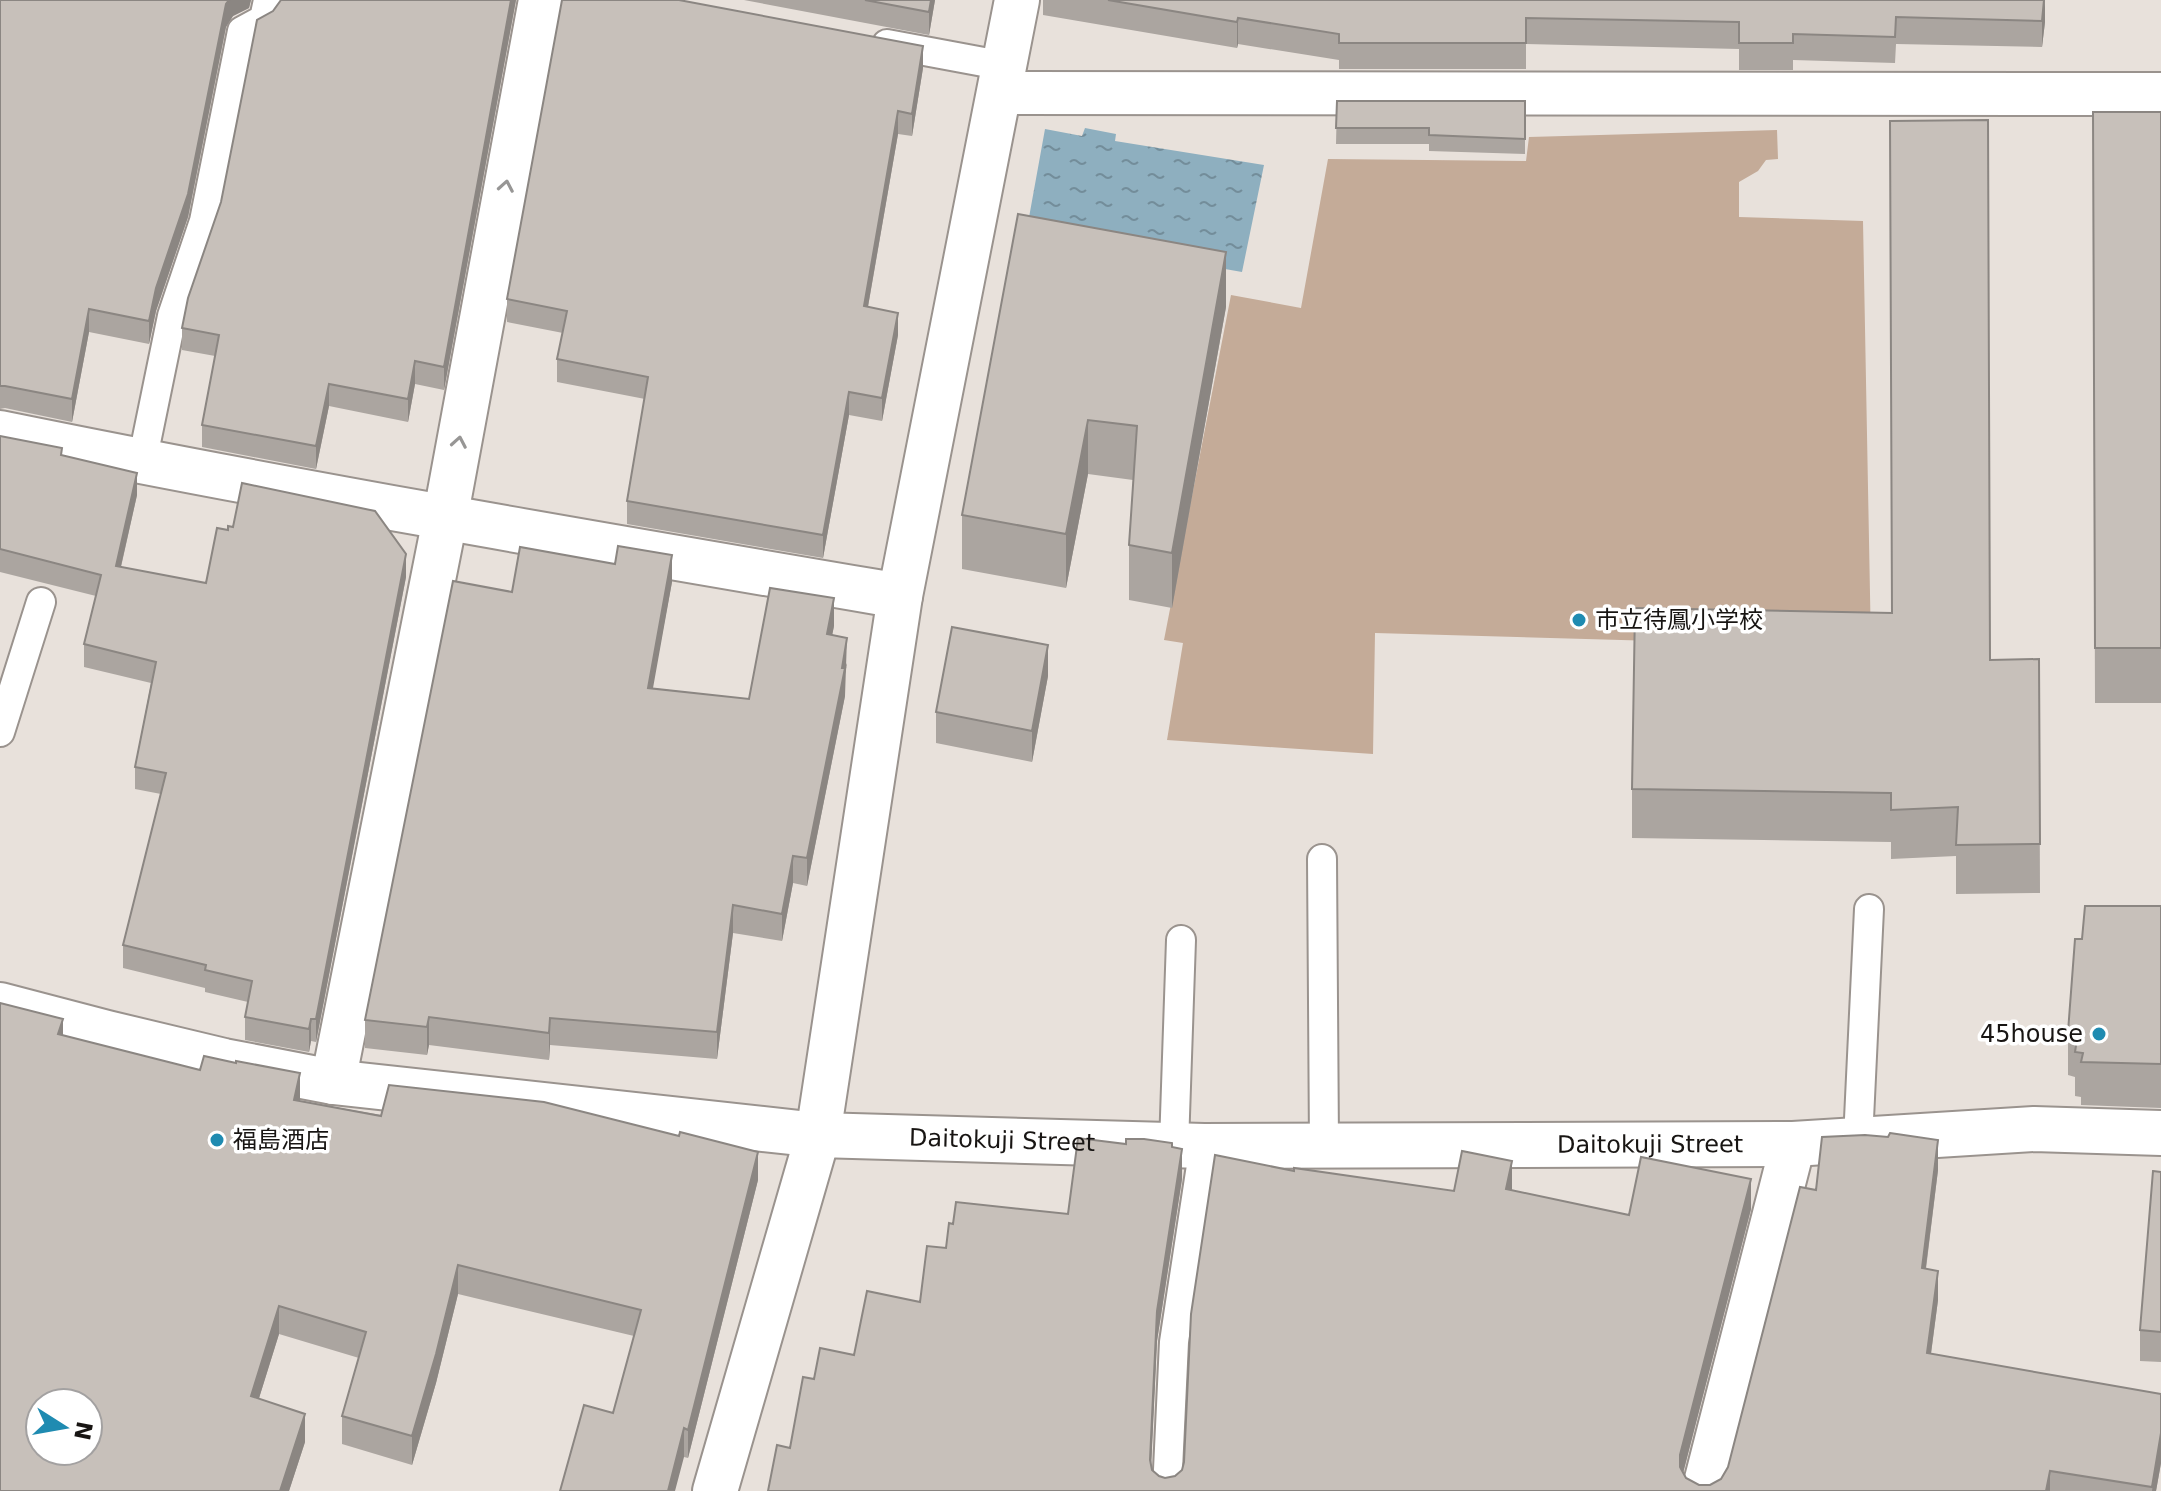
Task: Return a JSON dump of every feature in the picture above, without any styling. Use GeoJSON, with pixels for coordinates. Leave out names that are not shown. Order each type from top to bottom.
{"type":"FeatureCollection","features":[{"type":"Feature","properties":{"kind":"street"},"geometry":{"type":"LineString","coordinates":[[333,1082],[445,519],[541,0]]}},
{"type":"Feature","properties":{"kind":"street"},"geometry":{"type":"LineString","coordinates":[[715,1491],[818,1135],[900,596],[1017,0]]}},
{"type":"Feature","properties":{"kind":"street"},"geometry":{"type":"LineString","coordinates":[[1002,79],[2161,94]]}},
{"type":"Feature","properties":{"kind":"street"},"geometry":{"type":"LineString","coordinates":[[0,433],[445,519],[900,596]]}},
{"type":"Feature","properties":{"kind":"street","name":"Daitokuji Street"},"geometry":{"type":"LineString","coordinates":[[0,1005],[209,1058],[333,1082],[818,1135],[1189,1145],[1793,1144],[2034,1129],[2161,1133]]}},
{"type":"Feature","properties":{"kind":"street"},"geometry":{"type":"LineString","coordinates":[[1704,1491],[1793,1144]]}},
{"type":"Feature","properties":{"kind":"lane"},"geometry":{"type":"LineString","coordinates":[[142,462],[172,316],[204,221],[242,31],[264,19],[268,0]]}},
{"type":"Feature","properties":{"kind":"lane"},"geometry":{"type":"LineString","coordinates":[[866,40],[1002,79]]}},
{"type":"Feature","properties":{"kind":"lane"},"geometry":{"type":"LineString","coordinates":[[0,732],[41,602]]}},
{"type":"Feature","properties":{"kind":"lane"},"geometry":{"type":"LineString","coordinates":[[1322,859],[1324,1144]]}},
{"type":"Feature","properties":{"kind":"lane"},"geometry":{"type":"LineString","coordinates":[[1858,1140],[1869,909]]}},
{"type":"Feature","properties":{"kind":"lane"},"geometry":{"type":"LineString","coordinates":[[1167,1491],[1174,1342],[1189,1145],[1181,940]]}},
{"type":"Feature","properties":{"kind":"shaded area"},"geometry":{"type":"Polygon","coordinates":[[[1777,130],[1778,159],[1766,160],[1758,171],[1739,182],[1739,217],[1863,221],[1871,647],[1375,633],[1373,754],[1167,740],[1183,643],[1164,640],[1231,295],[1301,308],[1328,159],[1526,161],[1529,137],[1777,130]]]}},
{"type":"Feature","properties":{"kind":"water"},"geometry":{"type":"Polygon","coordinates":[[[1085,128],[1116,134],[1115,141],[1264,165],[1242,272],[1026,234],[1045,129],[1082,136],[1085,128]]]}},
{"type":"Feature","properties":{"kind":"building"},"geometry":{"type":"Polygon","coordinates":[[[0,0],[229,0],[188,194],[156,288],[149,321],[89,309],[72,399],[0,386],[0,0]]]}},
{"type":"Feature","properties":{"kind":"building"},"geometry":{"type":"Polygon","coordinates":[[[281,0],[511,0],[444,367],[415,361],[408,399],[329,384],[316,446],[202,425],[219,335],[182,328],[188,298],[221,202],[257,20],[273,11],[281,0]]]}},
{"type":"Feature","properties":{"kind":"building"},"geometry":{"type":"Polygon","coordinates":[[[562,0],[679,0],[923,46],[912,114],[898,111],[864,306],[898,313],[882,398],[849,392],[823,535],[627,501],[648,377],[557,359],[567,311],[507,299],[562,0]]]}},
{"type":"Feature","properties":{"kind":"building"},"geometry":{"type":"Polygon","coordinates":[[[865,0],[931,0],[929,12],[865,0]]]}},
{"type":"Feature","properties":{"kind":"building"},"geometry":{"type":"Polygon","coordinates":[[[1108,0],[2044,0],[2042,21],[1896,17],[1895,37],[1793,34],[1793,43],[1739,43],[1739,22],[1526,18],[1526,43],[1339,43],[1339,34],[1238,18],[1237,22],[1108,0]]]}},
{"type":"Feature","properties":{"kind":"building"},"geometry":{"type":"Polygon","coordinates":[[[1337,101],[1525,101],[1525,139],[1429,135],[1429,128],[1336,128],[1337,101]]]}},
{"type":"Feature","properties":{"kind":"building"},"geometry":{"type":"Polygon","coordinates":[[[2093,112],[2161,112],[2161,648],[2095,648],[2093,112]]]}},
{"type":"Feature","properties":{"kind":"building"},"geometry":{"type":"Polygon","coordinates":[[[1988,120],[1990,660],[2039,659],[2040,844],[1956,845],[1958,807],[1891,810],[1891,793],[1632,789],[1635,608],[1892,613],[1890,121],[1988,120]]]}},
{"type":"Feature","properties":{"kind":"building"},"geometry":{"type":"Polygon","coordinates":[[[1018,214],[1226,252],[1172,553],[1129,545],[1137,426],[1088,420],[1066,534],[962,515],[1018,214]]]}},
{"type":"Feature","properties":{"kind":"building"},"geometry":{"type":"Polygon","coordinates":[[[0,436],[62,448],[61,455],[137,473],[116,566],[206,583],[217,528],[228,530],[228,526],[233,527],[242,483],[375,511],[406,554],[316,1019],[311,1019],[309,1029],[245,1017],[252,981],[205,970],[206,965],[123,945],[166,773],[135,767],[156,662],[84,644],[101,575],[0,549],[0,436]]]}},
{"type":"Feature","properties":{"kind":"building"},"geometry":{"type":"Polygon","coordinates":[[[618,546],[672,555],[648,688],[749,699],[770,588],[834,598],[827,634],[847,638],[842,668],[845,668],[807,858],[793,856],[782,914],[733,905],[717,1032],[550,1018],[549,1033],[429,1017],[427,1027],[365,1020],[453,581],[512,592],[520,547],[615,564],[618,546]]]}},
{"type":"Feature","properties":{"kind":"building"},"geometry":{"type":"Polygon","coordinates":[[[952,627],[1048,645],[1032,731],[936,712],[952,627]]]}},
{"type":"Feature","properties":{"kind":"building"},"geometry":{"type":"Polygon","coordinates":[[[2085,906],[2161,906],[2161,1064],[2081,1062],[2083,1053],[2075,1052],[2078,1033],[2068,1032],[2075,939],[2082,939],[2085,906]]]}},
{"type":"Feature","properties":{"kind":"building"},"geometry":{"type":"Polygon","coordinates":[[[0,1003],[63,1019],[58,1034],[200,1070],[204,1056],[300,1073],[294,1100],[381,1116],[389,1085],[544,1102],[758,1152],[688,1430],[684,1428],[668,1491],[560,1491],[584,1405],[613,1413],[641,1310],[458,1265],[412,1436],[342,1416],[366,1332],[279,1306],[251,1396],[305,1414],[280,1491],[0,1491],[0,1003]]]}},
{"type":"Feature","properties":{"kind":"building"},"geometry":{"type":"Polygon","coordinates":[[[1890,1133],[1938,1140],[1922,1268],[1938,1271],[1927,1353],[2161,1394],[2161,1433],[2152,1487],[2050,1471],[2046,1491],[768,1491],[777,1445],[790,1448],[803,1377],[814,1379],[820,1348],[854,1355],[867,1291],[920,1302],[927,1246],[946,1248],[956,1202],[1068,1214],[1078,1138],[1126,1144],[1126,1139],[1144,1139],[1172,1143],[1172,1147],[1182,1149],[1157,1311],[1150,1460],[1152,1470],[1165,1478],[1175,1476],[1182,1470],[1184,1462],[1191,1314],[1215,1155],[1294,1171],[1294,1168],[1454,1191],[1462,1151],[1512,1161],[1506,1189],[1629,1215],[1641,1157],[1751,1179],[1680,1455],[1680,1467],[1686,1478],[1699,1485],[1710,1485],[1721,1479],[1728,1467],[1800,1187],[1816,1190],[1822,1137],[1888,1137],[1890,1133]]]}},
{"type":"Feature","properties":{"kind":"building"},"geometry":{"type":"Polygon","coordinates":[[[2153,1171],[2161,1172],[2161,1332],[2140,1330],[2153,1171]]]}},
{"type":"Feature","properties":{"kind":"place","name":"市立待鳳小学校"},"geometry":{"type":"Point","coordinates":[1579,620]}},
{"type":"Feature","properties":{"kind":"place","name":"45house"},"geometry":{"type":"Point","coordinates":[2099,1034]}},
{"type":"Feature","properties":{"kind":"place","name":"福島酒店"},"geometry":{"type":"Point","coordinates":[217,1140]}}]}
